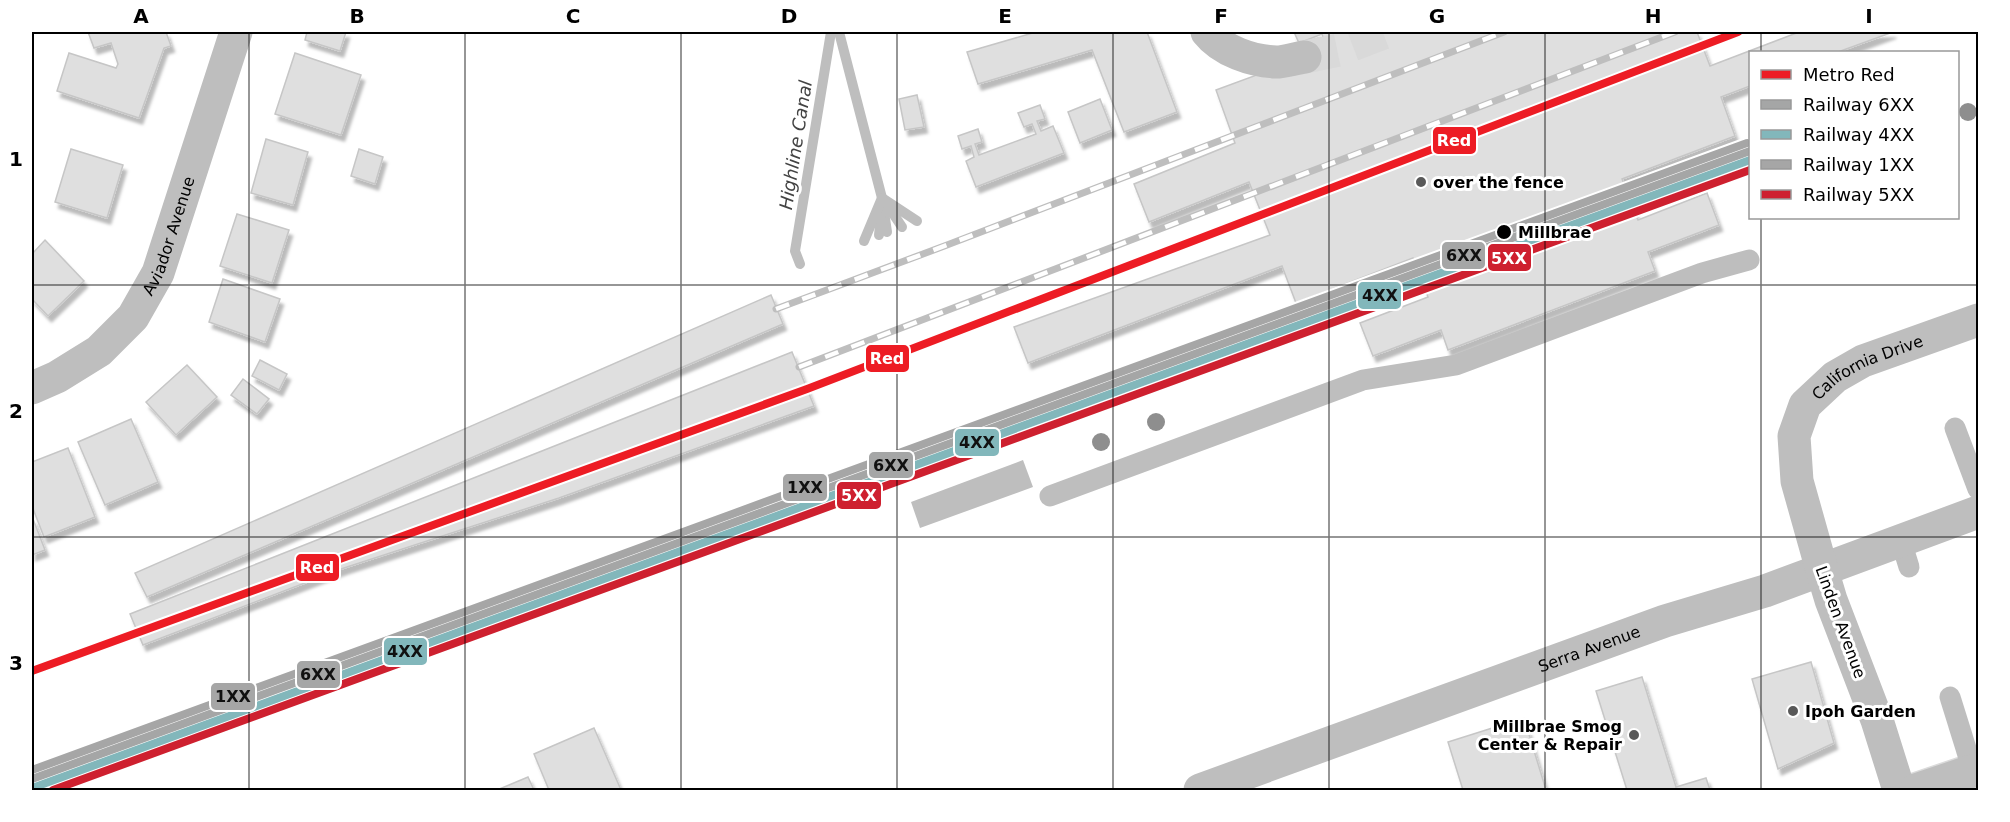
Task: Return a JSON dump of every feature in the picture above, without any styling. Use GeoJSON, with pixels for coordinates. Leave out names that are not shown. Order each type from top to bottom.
{"type":"FeatureCollection","features":[{"type":"Feature","properties":{"kind":"street","name":"Aviador Avenue"},"geometry":{"type":"LineString","coordinates":[[32,388],[57,377],[99,351],[133,317],[158,273],[236,32]]}},
{"type":"Feature","properties":{"kind":"street"},"geometry":{"type":"LineString","coordinates":[[1207,32],[1212,38],[1242,56],[1277,62],[1305,57]]}},
{"type":"Feature","properties":{"kind":"street","name":"California Drive"},"geometry":{"type":"LineString","coordinates":[[1808,520],[1797,481],[1794,436],[1805,405],[1835,377],[1863,362],[1978,320]]}},
{"type":"Feature","properties":{"kind":"street","name":"Serra Avenue"},"geometry":{"type":"LineString","coordinates":[[1200,790],[1665,621],[1765,591],[1822,570],[1905,554],[1978,512]]}},
{"type":"Feature","properties":{"kind":"street","name":"Linden Avenue"},"geometry":{"type":"LineString","coordinates":[[1808,520],[1831,600],[1877,720],[1899,790]]}},
{"type":"Feature","properties":{"kind":"street"},"geometry":{"type":"LineString","coordinates":[[1916,790],[1976,770]]}},
{"type":"Feature","properties":{"kind":"lane"},"geometry":{"type":"LineString","coordinates":[[1050,496],[1363,380],[1456,365],[1702,273],[1749,260]]}},
{"type":"Feature","properties":{"kind":"lane"},"geometry":{"type":"LineString","coordinates":[[1955,428],[1978,489]]}},
{"type":"Feature","properties":{"kind":"lane"},"geometry":{"type":"LineString","coordinates":[[1950,697],[1976,770]]}},
{"type":"Feature","properties":{"kind":"shaded area"},"geometry":{"type":"Polygon","coordinates":[[[1023,460],[1033,487],[920,528],[911,502],[1023,460]]]}},
{"type":"Feature","properties":{"kind":"building"},"geometry":{"type":"Polygon","coordinates":[[[88,32],[166,32],[171,46],[164,48],[139,118],[57,91],[69,53],[116,68],[118,64],[111,43],[94,48],[88,32]]]}},
{"type":"Feature","properties":{"kind":"building"},"geometry":{"type":"Polygon","coordinates":[[[307,32],[346,32],[340,51],[305,40],[307,32]]]}},
{"type":"Feature","properties":{"kind":"building"},"geometry":{"type":"Polygon","coordinates":[[[1036,32],[1147,32],[1177,112],[1124,132],[1092,50],[978,84],[967,52],[1036,32]]]}},
{"type":"Feature","properties":{"kind":"building"},"geometry":{"type":"Polygon","coordinates":[[[1294,32],[1697,32],[1710,66],[1749,51],[1749,86],[1721,97],[1735,136],[1622,179],[1638,220],[1707,193],[1719,225],[1648,252],[1655,271],[1448,350],[1441,330],[1373,356],[1360,323],[1428,297],[1413,258],[1296,303],[1282,266],[1028,363],[1014,327],[1270,235],[1249,182],[1149,222],[1134,184],[1235,143],[1216,90],[1327,49],[1322,34],[1299,43],[1294,32]]]}},
{"type":"Feature","properties":{"kind":"building"},"geometry":{"type":"Polygon","coordinates":[[[1799,32],[1893,32],[1841,51],[1749,51],[1799,32]]]}},
{"type":"Feature","properties":{"kind":"building"},"geometry":{"type":"Polygon","coordinates":[[[295,53],[361,75],[341,135],[275,114],[295,53]]]}},
{"type":"Feature","properties":{"kind":"building"},"geometry":{"type":"Polygon","coordinates":[[[917,95],[924,127],[905,130],[899,99],[917,95]]]}},
{"type":"Feature","properties":{"kind":"building"},"geometry":{"type":"Polygon","coordinates":[[[1100,99],[1112,130],[1080,143],[1068,112],[1100,99]]]}},
{"type":"Feature","properties":{"kind":"building"},"geometry":{"type":"Polygon","coordinates":[[[1040,105],[1045,119],[1037,121],[1041,131],[1053,126],[1064,153],[976,187],[966,161],[974,157],[971,146],[962,149],[958,136],[978,129],[982,142],[975,144],[979,155],[1036,134],[1032,124],[1024,127],[1018,113],[1040,105]]]}},
{"type":"Feature","properties":{"kind":"building"},"geometry":{"type":"Polygon","coordinates":[[[266,139],[308,152],[293,205],[251,193],[266,139]]]}},
{"type":"Feature","properties":{"kind":"building"},"geometry":{"type":"Polygon","coordinates":[[[71,149],[123,165],[107,218],[55,202],[71,149]]]}},
{"type":"Feature","properties":{"kind":"building"},"geometry":{"type":"Polygon","coordinates":[[[359,149],[383,157],[375,184],[351,176],[359,149]]]}},
{"type":"Feature","properties":{"kind":"building"},"geometry":{"type":"Polygon","coordinates":[[[237,214],[289,230],[272,283],[220,266],[237,214]]]}},
{"type":"Feature","properties":{"kind":"building"},"geometry":{"type":"Polygon","coordinates":[[[45,240],[84,281],[48,316],[32,299],[32,254],[45,240]]]}},
{"type":"Feature","properties":{"kind":"building"},"geometry":{"type":"Polygon","coordinates":[[[223,279],[280,299],[265,342],[209,322],[223,279]]]}},
{"type":"Feature","properties":{"kind":"building"},"geometry":{"type":"Polygon","coordinates":[[[771,295],[783,324],[147,597],[135,573],[771,295]]]}},
{"type":"Feature","properties":{"kind":"building"},"geometry":{"type":"Polygon","coordinates":[[[792,352],[814,406],[559,498],[344,568],[143,645],[130,614],[792,352]]]}},
{"type":"Feature","properties":{"kind":"building"},"geometry":{"type":"Polygon","coordinates":[[[260,360],[287,374],[279,390],[252,376],[260,360]]]}},
{"type":"Feature","properties":{"kind":"building"},"geometry":{"type":"Polygon","coordinates":[[[187,365],[217,397],[176,435],[146,402],[187,365]]]}},
{"type":"Feature","properties":{"kind":"building"},"geometry":{"type":"Polygon","coordinates":[[[243,379],[269,399],[257,414],[231,395],[243,379]]]}},
{"type":"Feature","properties":{"kind":"building"},"geometry":{"type":"Polygon","coordinates":[[[131,419],[158,482],[105,505],[78,442],[131,419]]]}},
{"type":"Feature","properties":{"kind":"building"},"geometry":{"type":"Polygon","coordinates":[[[68,448],[95,517],[44,537],[32,506],[32,462],[68,448]]]}},
{"type":"Feature","properties":{"kind":"building"},"geometry":{"type":"Polygon","coordinates":[[[32,519],[45,550],[32,555],[32,519]]]}},
{"type":"Feature","properties":{"kind":"building","name":"Ipoh Garden"},"geometry":{"type":"Polygon","coordinates":[[[1811,662],[1834,743],[1778,769],[1752,679],[1811,662]]]}},
{"type":"Feature","properties":{"kind":"building","name":"Millbrae Smog Center & Repair"},"geometry":{"type":"Polygon","coordinates":[[[1642,677],[1676,787],[1706,778],[1710,790],[1627,790],[1596,691],[1642,677]]]}},
{"type":"Feature","properties":{"kind":"building"},"geometry":{"type":"Polygon","coordinates":[[[1524,718],[1546,790],[1463,790],[1448,742],[1524,718]]]}},
{"type":"Feature","properties":{"kind":"building"},"geometry":{"type":"Polygon","coordinates":[[[594,728],[621,790],[549,790],[534,754],[594,728]]]}},
{"type":"Feature","properties":{"kind":"building"},"geometry":{"type":"Polygon","coordinates":[[[528,777],[534,790],[497,790],[528,777]]]}},
{"type":"Feature","properties":{"kind":"waterway","name":"Highline Canal"},"geometry":{"type":"LineString","coordinates":[[800,264],[795,251],[831,32]]}},
{"type":"Feature","properties":{"kind":"waterway"},"geometry":{"type":"LineString","coordinates":[[839,32],[882,198],[887,232]]}},
{"type":"Feature","properties":{"kind":"waterway"},"geometry":{"type":"LineString","coordinates":[[882,198],[917,221]]}},
{"type":"Feature","properties":{"kind":"waterway"},"geometry":{"type":"LineString","coordinates":[[864,241],[882,198]]}},
{"type":"Feature","properties":{"kind":"waterway"},"geometry":{"type":"LineString","coordinates":[[886,203],[902,227]]}},
{"type":"Feature","properties":{"kind":"waterway"},"geometry":{"type":"LineString","coordinates":[[879,235],[881,216]]}},
{"type":"Feature","properties":{"kind":"tunnel"},"geometry":{"type":"LineString","coordinates":[[1305,57],[1339,50],[1386,32]]}},
{"type":"Feature","properties":{"kind":"railway"},"geometry":{"type":"LineString","coordinates":[[776,309],[1504,32]]}},
{"type":"Feature","properties":{"kind":"railway"},"geometry":{"type":"LineString","coordinates":[[799,367],[1675,32]]}},
{"type":"Feature","properties":{"kind":"metro line","name":"Red"},"geometry":{"type":"LineString","coordinates":[[32,671],[807,389],[1738,32]]}},
{"type":"Feature","properties":{"kind":"rail line","name":"1XX"},"geometry":{"type":"LineString","coordinates":[[32,770],[1747,143]]}},
{"type":"Feature","properties":{"kind":"rail line","name":"6XX"},"geometry":{"type":"LineString","coordinates":[[32,779],[1749,151]]}},
{"type":"Feature","properties":{"kind":"rail line","name":"4XX"},"geometry":{"type":"LineString","coordinates":[[35,787],[1749,160]]}},
{"type":"Feature","properties":{"kind":"rail line","name":"5XX"},"geometry":{"type":"LineString","coordinates":[[53,790],[1749,170]]}},
{"type":"Feature","properties":{"kind":"place","name":"over the fence"},"geometry":{"type":"Point","coordinates":[1421,182]}},
{"type":"Feature","properties":{"kind":"place","name":"Millbrae"},"geometry":{"type":"Point","coordinates":[1504,232]}},
{"type":"Feature","properties":{"kind":"place","name":"Ipoh Garden"},"geometry":{"type":"Point","coordinates":[1793,711]}},
{"type":"Feature","properties":{"kind":"place","name":"Millbrae Smog Center & Repair"},"geometry":{"type":"Point","coordinates":[1634,735]}}]}
